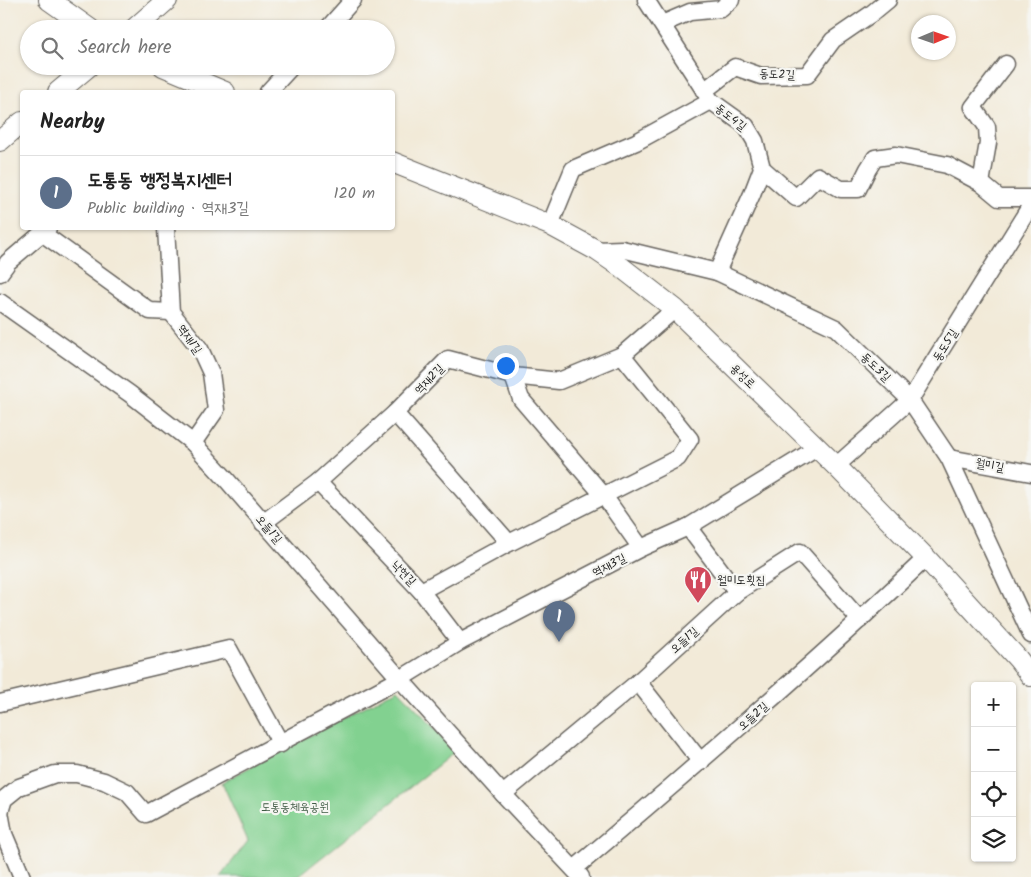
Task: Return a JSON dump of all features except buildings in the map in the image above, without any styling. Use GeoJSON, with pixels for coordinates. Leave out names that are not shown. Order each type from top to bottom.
{"type":"FeatureCollection","features":[{"type":"Feature","properties":{"kind":"street"},"geometry":{"type":"LineString","coordinates":[[49,0],[77,20]]}},
{"type":"Feature","properties":{"kind":"street"},"geometry":{"type":"LineString","coordinates":[[144,20],[167,0]]}},
{"type":"Feature","properties":{"kind":"street"},"geometry":{"type":"LineString","coordinates":[[335,20],[353,0]]}},
{"type":"Feature","properties":{"kind":"street","name":"동도4길"},"geometry":{"type":"LineString","coordinates":[[646,0],[707,96],[746,126],[755,141],[762,168]]}},
{"type":"Feature","properties":{"kind":"street"},"geometry":{"type":"LineString","coordinates":[[662,24],[690,12],[721,9],[731,0]]}},
{"type":"Feature","properties":{"kind":"street","name":"동도2길"},"geometry":{"type":"LineString","coordinates":[[550,225],[573,169],[636,142],[707,96],[735,68],[761,76],[807,75],[833,40],[888,0]]}},
{"type":"Feature","properties":{"kind":"street"},"geometry":{"type":"LineString","coordinates":[[982,183],[988,143],[987,127],[973,107],[1006,64]]}},
{"type":"Feature","properties":{"kind":"street"},"geometry":{"type":"LineString","coordinates":[[60,90],[79,75]]}},
{"type":"Feature","properties":{"kind":"street"},"geometry":{"type":"LineString","coordinates":[[184,75],[220,90]]}},
{"type":"Feature","properties":{"kind":"street"},"geometry":{"type":"LineString","coordinates":[[270,90],[284,75]]}},
{"type":"Feature","properties":{"kind":"street"},"geometry":{"type":"LineString","coordinates":[[0,141],[20,124]]}},
{"type":"Feature","properties":{"kind":"street"},"geometry":{"type":"LineString","coordinates":[[717,272],[762,168],[796,198],[818,176],[841,190],[858,189],[875,158],[896,155],[947,165],[982,183],[999,198],[1031,198]]}},
{"type":"Feature","properties":{"kind":"street","name":"용성로"},"geometry":{"type":"LineString","coordinates":[[395,163],[550,225],[596,250],[675,309],[836,466],[926,558],[1018,658],[1031,676]]}},
{"type":"Feature","properties":{"kind":"street","name":"동도5길"},"geometry":{"type":"LineString","coordinates":[[836,466],[910,400],[1031,205]]}},
{"type":"Feature","properties":{"kind":"street"},"geometry":{"type":"LineString","coordinates":[[0,273],[8,262],[45,230],[150,311],[171,312]]}},
{"type":"Feature","properties":{"kind":"street","name":"역재1길"},"geometry":{"type":"LineString","coordinates":[[166,230],[171,312],[200,349],[211,373],[216,410],[193,443]]}},
{"type":"Feature","properties":{"kind":"street","name":"동도3길"},"geometry":{"type":"LineString","coordinates":[[596,250],[622,249],[717,272],[836,328],[910,400],[949,458],[1031,635]]}},
{"type":"Feature","properties":{"kind":"street","name":"오들1길"},"geometry":{"type":"LineString","coordinates":[[0,302],[130,394],[193,443],[400,680],[503,794],[578,873]]}},
{"type":"Feature","properties":{"kind":"street","name":"역재2길"},"geometry":{"type":"LineString","coordinates":[[263,523],[318,482],[395,413],[448,360],[513,376],[559,381],[622,355],[675,309]]}},
{"type":"Feature","properties":{"kind":"street","name":"낙현길"},"geometry":{"type":"LineString","coordinates":[[318,482],[421,590],[509,542],[678,458],[690,439],[622,355]]}},
{"type":"Feature","properties":{"kind":"street"},"geometry":{"type":"LineString","coordinates":[[513,376],[521,399],[604,496],[641,548]]}},
{"type":"Feature","properties":{"kind":"street"},"geometry":{"type":"LineString","coordinates":[[395,413],[509,542]]}},
{"type":"Feature","properties":{"kind":"street","name":"역재3길"},"geometry":{"type":"LineString","coordinates":[[0,812],[4,799],[19,787],[55,774],[77,774],[104,781],[127,792],[146,814],[400,680],[460,642],[641,548],[688,527],[817,448]]}},
{"type":"Feature","properties":{"kind":"street","name":"월미길"},"geometry":{"type":"LineString","coordinates":[[949,458],[1031,472]]}},
{"type":"Feature","properties":{"kind":"street"},"geometry":{"type":"LineString","coordinates":[[688,527],[737,592]]}},
{"type":"Feature","properties":{"kind":"street","name":"오들1길"},"geometry":{"type":"LineString","coordinates":[[503,794],[638,682],[737,592],[800,552],[860,620]]}},
{"type":"Feature","properties":{"kind":"street","name":"오들2길"},"geometry":{"type":"LineString","coordinates":[[578,873],[860,620],[926,558]]}},
{"type":"Feature","properties":{"kind":"street"},"geometry":{"type":"LineString","coordinates":[[421,590],[460,642]]}},
{"type":"Feature","properties":{"kind":"street"},"geometry":{"type":"LineString","coordinates":[[0,703],[229,649],[281,744]]}},
{"type":"Feature","properties":{"kind":"street"},"geometry":{"type":"LineString","coordinates":[[638,682],[702,762]]}},
{"type":"Feature","properties":{"kind":"street"},"geometry":{"type":"LineString","coordinates":[[0,812],[4,834],[22,877]]}},
{"type":"Feature","properties":{"kind":"green space","name":"도통동체육공원"},"geometry":{"type":"Polygon","coordinates":[[[398,689],[456,751],[297,877],[220,877],[248,841],[222,782],[398,689]]]}},
{"type":"Feature","properties":{"kind":"place","name":"월미도횟집"},"geometry":{"type":"Point","coordinates":[698,604]}},
{"type":"Feature","properties":{"kind":"place","name":"도통동 행정복지센터"},"geometry":{"type":"Point","coordinates":[559,642]}}]}
